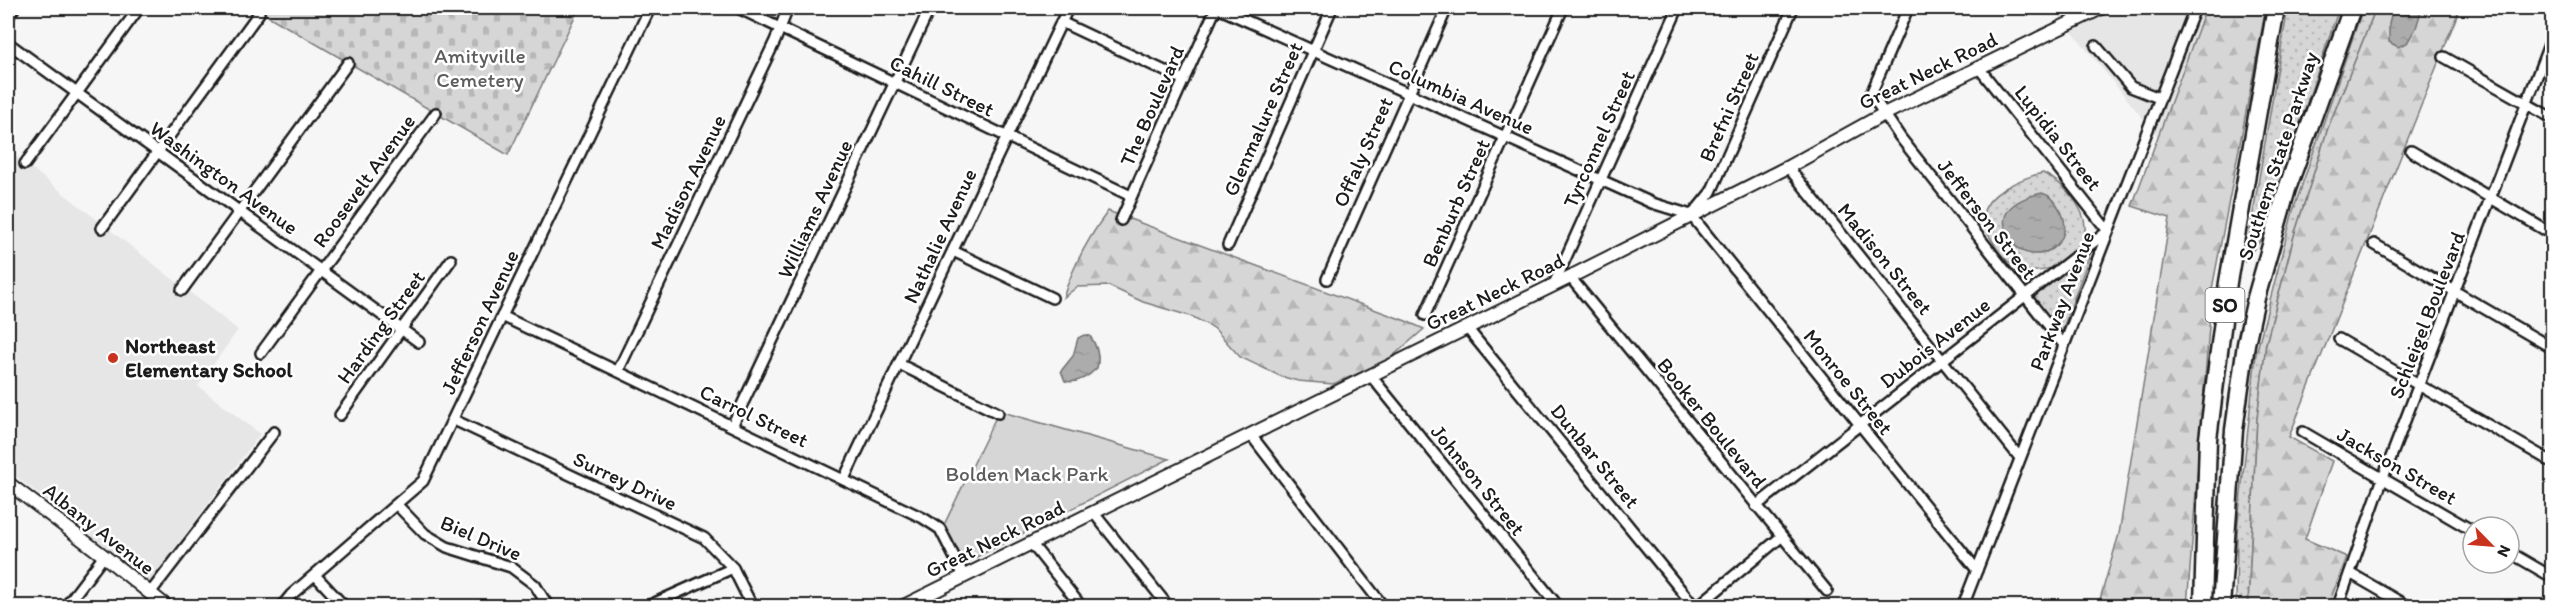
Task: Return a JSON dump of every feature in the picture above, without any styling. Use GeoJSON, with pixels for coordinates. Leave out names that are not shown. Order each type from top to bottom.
{"type":"FeatureCollection","features":[{"type":"Feature","properties":{"kind":"highway","name":"Southern State Parkway"},"geometry":{"type":"LineString","coordinates":[[2203,606],[2208,440],[2228,282],[2276,8]]}},
{"type":"Feature","properties":{"kind":"highway","name":"Southern State Parkway"},"geometry":{"type":"LineString","coordinates":[[2221,606],[2234,430],[2256,297],[2287,189],[2352,8]]}},
{"type":"Feature","properties":{"kind":"main road","name":"Great Neck Road"},"geometry":{"type":"LineString","coordinates":[[904,606],[1570,277],[1788,167],[1884,114],[2101,8]]}},
{"type":"Feature","properties":{"kind":"main road","name":"Albany Avenue"},"geometry":{"type":"LineString","coordinates":[[8,483],[166,606]]}},
{"type":"Feature","properties":{"kind":"street"},"geometry":{"type":"LineString","coordinates":[[8,17],[14,8]]}},
{"type":"Feature","properties":{"kind":"street"},"geometry":{"type":"LineString","coordinates":[[25,164],[139,8]]}},
{"type":"Feature","properties":{"kind":"street","name":"Jefferson Avenue"},"geometry":{"type":"LineString","coordinates":[[282,606],[291,595],[398,505],[423,481],[650,8]]}},
{"type":"Feature","properties":{"kind":"street","name":"Cahill Street"},"geometry":{"type":"LineString","coordinates":[[738,8],[1131,196]]}},
{"type":"Feature","properties":{"kind":"street","name":"Madison Avenue"},"geometry":{"type":"LineString","coordinates":[[618,370],[788,8]]}},
{"type":"Feature","properties":{"kind":"street","name":"Williams Avenue"},"geometry":{"type":"LineString","coordinates":[[732,426],[930,8]]}},
{"type":"Feature","properties":{"kind":"street","name":"Nathalie Avenue"},"geometry":{"type":"LineString","coordinates":[[844,479],[1068,8]]}},
{"type":"Feature","properties":{"kind":"street","name":"Columbia Avenue"},"geometry":{"type":"LineString","coordinates":[[1217,8],[1656,205],[1691,216]]}},
{"type":"Feature","properties":{"kind":"street","name":"The Boulevard"},"geometry":{"type":"LineString","coordinates":[[1121,220],[1217,8]]}},
{"type":"Feature","properties":{"kind":"street","name":"Glenmalure Street"},"geometry":{"type":"LineString","coordinates":[[1228,245],[1332,8]]}},
{"type":"Feature","properties":{"kind":"street","name":"Offaly Street"},"geometry":{"type":"LineString","coordinates":[[1327,279],[1447,8]]}},
{"type":"Feature","properties":{"kind":"street","name":"Benburb Street"},"geometry":{"type":"LineString","coordinates":[[1425,315],[1563,8]]}},
{"type":"Feature","properties":{"kind":"street","name":"Tyrconnel Street"},"geometry":{"type":"LineString","coordinates":[[1554,284],[1678,8]]}},
{"type":"Feature","properties":{"kind":"street","name":"Brefni Street"},"geometry":{"type":"LineString","coordinates":[[1691,216],[1712,192],[1793,8]]}},
{"type":"Feature","properties":{"kind":"street","name":"Jefferson Street"},"geometry":{"type":"LineString","coordinates":[[1908,8],[1871,94],[1884,114],[2064,345]]}},
{"type":"Feature","properties":{"kind":"street","name":"Parkway Avenue"},"geometry":{"type":"LineString","coordinates":[[1963,606],[2195,8]]}},
{"type":"Feature","properties":{"kind":"street"},"geometry":{"type":"LineString","coordinates":[[102,228],[259,13]]}},
{"type":"Feature","properties":{"kind":"street"},"geometry":{"type":"LineString","coordinates":[[1061,22],[1184,80]]}},
{"type":"Feature","properties":{"kind":"street","name":"Schleigel Boulevard"},"geometry":{"type":"LineString","coordinates":[[2338,606],[2383,478],[2553,37]]}},
{"type":"Feature","properties":{"kind":"street","name":"Washington Avenue"},"geometry":{"type":"LineString","coordinates":[[8,43],[419,342]]}},
{"type":"Feature","properties":{"kind":"street"},"geometry":{"type":"LineString","coordinates":[[2096,46],[2131,87],[2159,98]]}},
{"type":"Feature","properties":{"kind":"street"},"geometry":{"type":"LineString","coordinates":[[2444,57],[2553,118]]}},
{"type":"Feature","properties":{"kind":"street"},"geometry":{"type":"LineString","coordinates":[[182,290],[348,63]]}},
{"type":"Feature","properties":{"kind":"street","name":"Lupidia Street"},"geometry":{"type":"LineString","coordinates":[[1979,68],[2108,231]]}},
{"type":"Feature","properties":{"kind":"street","name":"Roosevelt Avenue"},"geometry":{"type":"LineString","coordinates":[[261,353],[436,112]]}},
{"type":"Feature","properties":{"kind":"street"},"geometry":{"type":"LineString","coordinates":[[2411,151],[2553,234]]}},
{"type":"Feature","properties":{"kind":"street","name":"Madison Street"},"geometry":{"type":"LineString","coordinates":[[1788,167],[2020,458]]}},
{"type":"Feature","properties":{"kind":"street","name":"Monroe Street"},"geometry":{"type":"LineString","coordinates":[[1691,216],[1977,570]]}},
{"type":"Feature","properties":{"kind":"street","name":"Dubois Avenue"},"geometry":{"type":"LineString","coordinates":[[1756,506],[2108,231]]}},
{"type":"Feature","properties":{"kind":"street"},"geometry":{"type":"LineString","coordinates":[[2374,244],[2553,348]]}},
{"type":"Feature","properties":{"kind":"street"},"geometry":{"type":"LineString","coordinates":[[953,251],[1052,298]]}},
{"type":"Feature","properties":{"kind":"street","name":"Harding Street"},"geometry":{"type":"LineString","coordinates":[[340,415],[451,260]]}},
{"type":"Feature","properties":{"kind":"street","name":"Booker Boulevard"},"geometry":{"type":"LineString","coordinates":[[1570,277],[1827,591]]}},
{"type":"Feature","properties":{"kind":"street","name":"Carrol Street"},"geometry":{"type":"LineString","coordinates":[[502,316],[844,479],[940,529],[964,576]]}},
{"type":"Feature","properties":{"kind":"street","name":"Dunbar Street"},"geometry":{"type":"LineString","coordinates":[[1467,328],[1696,606]]}},
{"type":"Feature","properties":{"kind":"street"},"geometry":{"type":"LineString","coordinates":[[2338,339],[2553,462]]}},
{"type":"Feature","properties":{"kind":"street"},"geometry":{"type":"LineString","coordinates":[[899,364],[999,413]]}},
{"type":"Feature","properties":{"kind":"street","name":"Johnson Street"},"geometry":{"type":"LineString","coordinates":[[1371,376],[1558,606]]}},
{"type":"Feature","properties":{"kind":"street","name":"Surrey Drive"},"geometry":{"type":"LineString","coordinates":[[454,420],[704,538],[733,568],[752,606]]}},
{"type":"Feature","properties":{"kind":"street"},"geometry":{"type":"LineString","coordinates":[[150,593],[274,432]]}},
{"type":"Feature","properties":{"kind":"street","name":"Jackson Street"},"geometry":{"type":"LineString","coordinates":[[2303,432],[2461,524]]}},
{"type":"Feature","properties":{"kind":"street"},"geometry":{"type":"LineString","coordinates":[[1251,435],[1382,606]]}},
{"type":"Feature","properties":{"kind":"street","name":"Biel Drive"},"geometry":{"type":"LineString","coordinates":[[398,505],[425,534],[447,547],[511,567],[535,585],[548,606]]}},
{"type":"Feature","properties":{"kind":"street"},"geometry":{"type":"LineString","coordinates":[[1093,512],[1168,606]]}},
{"type":"Feature","properties":{"kind":"street"},"geometry":{"type":"LineString","coordinates":[[1696,606],[1781,537]]}},
{"type":"Feature","properties":{"kind":"street"},"geometry":{"type":"LineString","coordinates":[[1031,543],[1082,606]]}},
{"type":"Feature","properties":{"kind":"street"},"geometry":{"type":"LineString","coordinates":[[66,606],[104,556]]}},
{"type":"Feature","properties":{"kind":"street"},"geometry":{"type":"LineString","coordinates":[[2521,559],[2553,577]]}},
{"type":"Feature","properties":{"kind":"street"},"geometry":{"type":"LineString","coordinates":[[648,606],[733,568]]}},
{"type":"Feature","properties":{"kind":"street"},"geometry":{"type":"LineString","coordinates":[[2350,573],[2407,606]]}},
{"type":"Feature","properties":{"kind":"street"},"geometry":{"type":"LineString","coordinates":[[315,575],[344,606]]}},
{"type":"Feature","properties":{"kind":"shaded area"},"geometry":{"type":"Polygon","coordinates":[[[2080,8],[2206,8],[2158,137],[2060,17],[2080,8]]]}},
{"type":"Feature","properties":{"kind":"shaded area","name":"Northeast Elementary School"},"geometry":{"type":"Polygon","coordinates":[[[8,150],[238,330],[198,386],[260,434],[150,582],[8,470],[8,150]]]}},
{"type":"Feature","properties":{"kind":"green space","name":"Amityville Cemetery"},"geometry":{"type":"Polygon","coordinates":[[[254,8],[579,8],[508,155],[254,8]]]}},
{"type":"Feature","properties":{"kind":"green space"},"geometry":{"type":"Polygon","coordinates":[[[2206,8],[2266,8],[2212,289],[2187,606],[2098,606],[2119,534],[2170,218],[2132,206],[2206,8]]]}},
{"type":"Feature","properties":{"kind":"green space"},"geometry":{"type":"Polygon","coordinates":[[[2288,8],[2339,8],[2261,240],[2245,260],[2288,8]]]}},
{"type":"Feature","properties":{"kind":"green space"},"geometry":{"type":"Polygon","coordinates":[[[2363,8],[2376,8],[2328,128],[2294,236],[2266,344],[2257,419],[2248,606],[2236,606],[2237,531],[2256,354],[2293,211],[2363,8]]]}},
{"type":"Feature","properties":{"kind":"green space"},"geometry":{"type":"Polygon","coordinates":[[[2376,8],[2460,8],[2289,437],[2332,461],[2305,539],[2347,557],[2328,606],[2248,606],[2257,419],[2266,344],[2294,236],[2328,128],[2376,8]]]}},
{"type":"Feature","properties":{"kind":"green space"},"geometry":{"type":"Polygon","coordinates":[[[2043,173],[2060,184],[2075,200],[2084,220],[2085,229],[2083,239],[2076,250],[2055,266],[2044,270],[2024,270],[2007,260],[2000,252],[1986,230],[1983,217],[1985,208],[1997,194],[2016,182],[2043,173]]]}},
{"type":"Feature","properties":{"kind":"green space"},"geometry":{"type":"Polygon","coordinates":[[[1108,211],[1424,329],[1386,362],[1333,384],[1298,381],[1280,376],[1240,357],[1214,328],[1193,317],[1143,302],[1109,286],[1077,287],[1063,298],[1082,253],[1108,211]]]}},
{"type":"Feature","properties":{"kind":"green space"},"geometry":{"type":"Polygon","coordinates":[[[2092,249],[2061,334],[2033,298],[2092,249]]]}},
{"type":"Feature","properties":{"kind":"green space","name":"Bolden Mack Park"},"geometry":{"type":"Polygon","coordinates":[[[1006,413],[1169,459],[963,564],[943,527],[995,419],[1006,413]]]}},
{"type":"Feature","properties":{"kind":"water"},"geometry":{"type":"Polygon","coordinates":[[[2393,8],[2422,8],[2416,28],[2407,43],[2398,47],[2389,42],[2389,24],[2393,8]]]}},
{"type":"Feature","properties":{"kind":"water"},"geometry":{"type":"Polygon","coordinates":[[[2042,193],[2056,202],[2064,221],[2064,232],[2052,249],[2031,254],[2021,250],[2012,242],[2004,223],[2009,209],[2015,203],[2042,193]]]}},
{"type":"Feature","properties":{"kind":"water"},"geometry":{"type":"Polygon","coordinates":[[[1084,335],[1090,336],[1096,348],[1097,368],[1082,379],[1074,382],[1065,381],[1061,371],[1073,356],[1078,338],[1084,335]]]}},
{"type":"Feature","properties":{"kind":"place","name":"Northeast Elementary School"},"geometry":{"type":"Point","coordinates":[113,358]}}]}
